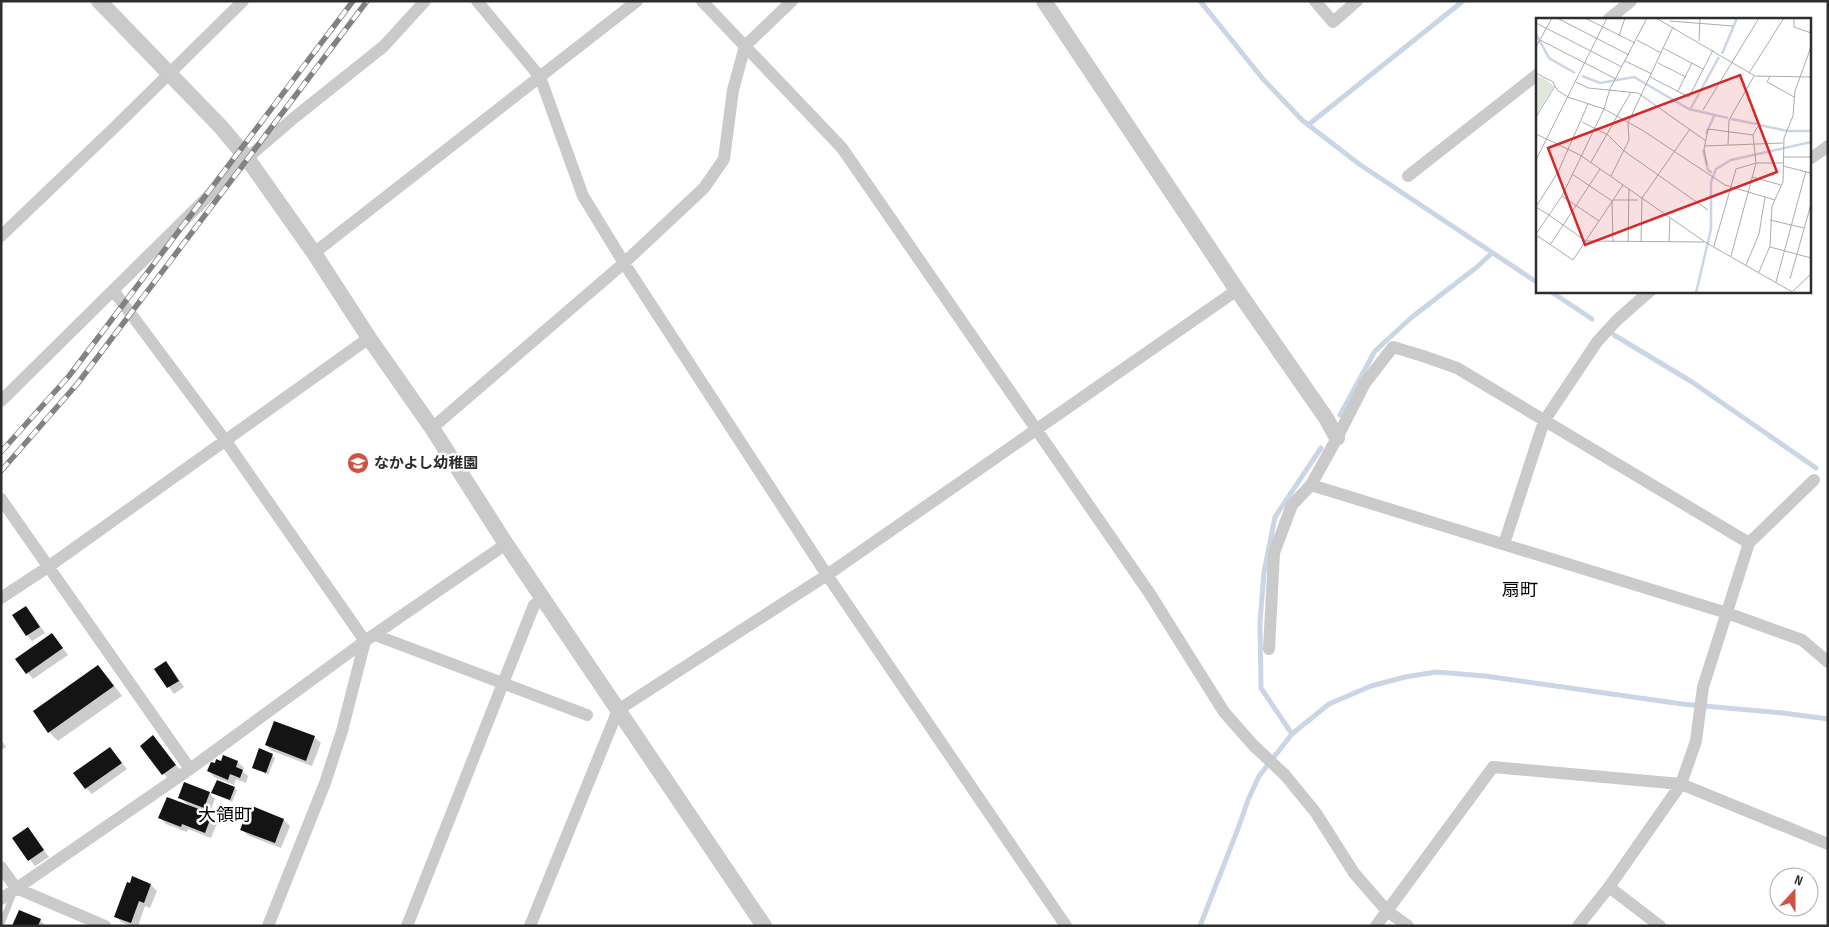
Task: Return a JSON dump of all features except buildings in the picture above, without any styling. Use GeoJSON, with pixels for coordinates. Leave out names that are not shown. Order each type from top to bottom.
{"type":"FeatureCollection","features":[{"type":"Feature","properties":{"kind":"street"},"geometry":{"type":"LineString","coordinates":[[99,1],[220,126],[247,158],[314,253],[368,338],[432,428],[506,544],[764,926]]}},
{"type":"Feature","properties":{"kind":"street"},"geometry":{"type":"LineString","coordinates":[[1,236],[243,1]]}},
{"type":"Feature","properties":{"kind":"street"},"geometry":{"type":"LineString","coordinates":[[1,401],[247,158],[295,116],[384,46],[425,1]]}},
{"type":"Feature","properties":{"kind":"street"},"geometry":{"type":"LineString","coordinates":[[477,1],[540,77],[582,196],[624,263],[828,575],[1066,926]]}},
{"type":"Feature","properties":{"kind":"street"},"geometry":{"type":"LineString","coordinates":[[314,253],[637,1]]}},
{"type":"Feature","properties":{"kind":"street"},"geometry":{"type":"LineString","coordinates":[[702,1],[842,148],[1150,594],[1224,712],[1254,746],[1285,774],[1316,813],[1354,873],[1387,911],[1408,926]]}},
{"type":"Feature","properties":{"kind":"street"},"geometry":{"type":"LineString","coordinates":[[432,428],[624,263],[704,188],[724,159],[734,90],[745,46],[792,1]]}},
{"type":"Feature","properties":{"kind":"street"},"geometry":{"type":"LineString","coordinates":[[1044,1],[1237,290],[1326,418],[1337,438]]}},
{"type":"Feature","properties":{"kind":"street"},"geometry":{"type":"LineString","coordinates":[[1315,1],[1333,22],[1357,1]]}},
{"type":"Feature","properties":{"kind":"street"},"geometry":{"type":"LineString","coordinates":[[1609,18],[1631,1]]}},
{"type":"Feature","properties":{"kind":"street"},"geometry":{"type":"LineString","coordinates":[[1408,176],[1536,76]]}},
{"type":"Feature","properties":{"kind":"street"},"geometry":{"type":"LineString","coordinates":[[1812,158],[1828,146]]}},
{"type":"Feature","properties":{"kind":"street"},"geometry":{"type":"LineString","coordinates":[[113,290],[370,638],[587,714]]}},
{"type":"Feature","properties":{"kind":"street"},"geometry":{"type":"LineString","coordinates":[[530,926],[618,710],[828,575],[1237,290]]}},
{"type":"Feature","properties":{"kind":"street"},"geometry":{"type":"LineString","coordinates":[[1504,544],[1544,421],[1597,342],[1617,320],[1649,292]]}},
{"type":"Feature","properties":{"kind":"street"},"geometry":{"type":"LineString","coordinates":[[1,598],[48,567],[368,338]]}},
{"type":"Feature","properties":{"kind":"street"},"geometry":{"type":"LineString","coordinates":[[1269,649],[1274,553],[1292,505],[1311,485],[1365,383],[1393,347],[1457,368],[1749,543]]}},
{"type":"Feature","properties":{"kind":"street"},"geometry":{"type":"LineString","coordinates":[[1578,926],[1609,887],[1681,784],[1696,741],[1703,687],[1749,543],[1814,480]]}},
{"type":"Feature","properties":{"kind":"street"},"geometry":{"type":"LineString","coordinates":[[1311,485],[1727,612],[1802,640],[1828,662]]}},
{"type":"Feature","properties":{"kind":"street"},"geometry":{"type":"LineString","coordinates":[[1,499],[190,769]]}},
{"type":"Feature","properties":{"kind":"street"},"geometry":{"type":"LineString","coordinates":[[1,899],[190,769],[370,638],[506,544]]}},
{"type":"Feature","properties":{"kind":"street"},"geometry":{"type":"LineString","coordinates":[[407,926],[534,605],[543,599]]}},
{"type":"Feature","properties":{"kind":"street"},"geometry":{"type":"LineString","coordinates":[[268,926],[325,783],[370,638]]}},
{"type":"Feature","properties":{"kind":"street"},"geometry":{"type":"LineString","coordinates":[[1376,926],[1493,767],[1681,784],[1828,844]]}},
{"type":"Feature","properties":{"kind":"street"},"geometry":{"type":"LineString","coordinates":[[1,867],[16,888],[87,922],[105,926]]}},
{"type":"Feature","properties":{"kind":"street"},"geometry":{"type":"LineString","coordinates":[[1609,887],[1660,926]]}},
{"type":"Feature","properties":{"kind":"lane"},"geometry":{"type":"LineString","coordinates":[[1,925],[16,888]]}},
{"type":"Feature","properties":{"kind":"waterway"},"geometry":{"type":"LineString","coordinates":[[1200,1],[1263,79],[1302,120],[1359,164],[1536,282]]}},
{"type":"Feature","properties":{"kind":"waterway"},"geometry":{"type":"LineString","coordinates":[[1308,125],[1463,1]]}},
{"type":"Feature","properties":{"kind":"waterway"},"geometry":{"type":"LineString","coordinates":[[1340,415],[1375,351],[1412,317],[1477,267],[1492,253]]}},
{"type":"Feature","properties":{"kind":"waterway"},"geometry":{"type":"LineString","coordinates":[[1552,292],[1592,319]]}},
{"type":"Feature","properties":{"kind":"waterway"},"geometry":{"type":"LineString","coordinates":[[1614,335],[1692,382],[1816,468]]}},
{"type":"Feature","properties":{"kind":"waterway"},"geometry":{"type":"LineString","coordinates":[[1292,734],[1261,688],[1260,622],[1264,572],[1275,517],[1321,448]]}},
{"type":"Feature","properties":{"kind":"waterway"},"geometry":{"type":"LineString","coordinates":[[1200,926],[1259,776],[1292,734],[1329,704],[1371,686],[1405,677],[1436,672],[1485,676],[1682,704],[1828,719]]}},
{"type":"Feature","properties":{"kind":"railway"},"geometry":{"type":"LineString","coordinates":[[1,452],[69,376],[353,1]]}},
{"type":"Feature","properties":{"kind":"railway"},"geometry":{"type":"LineString","coordinates":[[1,471],[78,383],[367,1]]}},
{"type":"Feature","properties":{"kind":"place","name":"なかよし幼稚園"},"geometry":{"type":"Point","coordinates":[358,463]}},
{"type":"Feature","properties":{"kind":"district","name":"扇町"},"geometry":{"type":"Point","coordinates":[1520,590]}},
{"type":"Feature","properties":{"kind":"district","name":"大領町"},"geometry":{"type":"Point","coordinates":[225,815]}}]}
